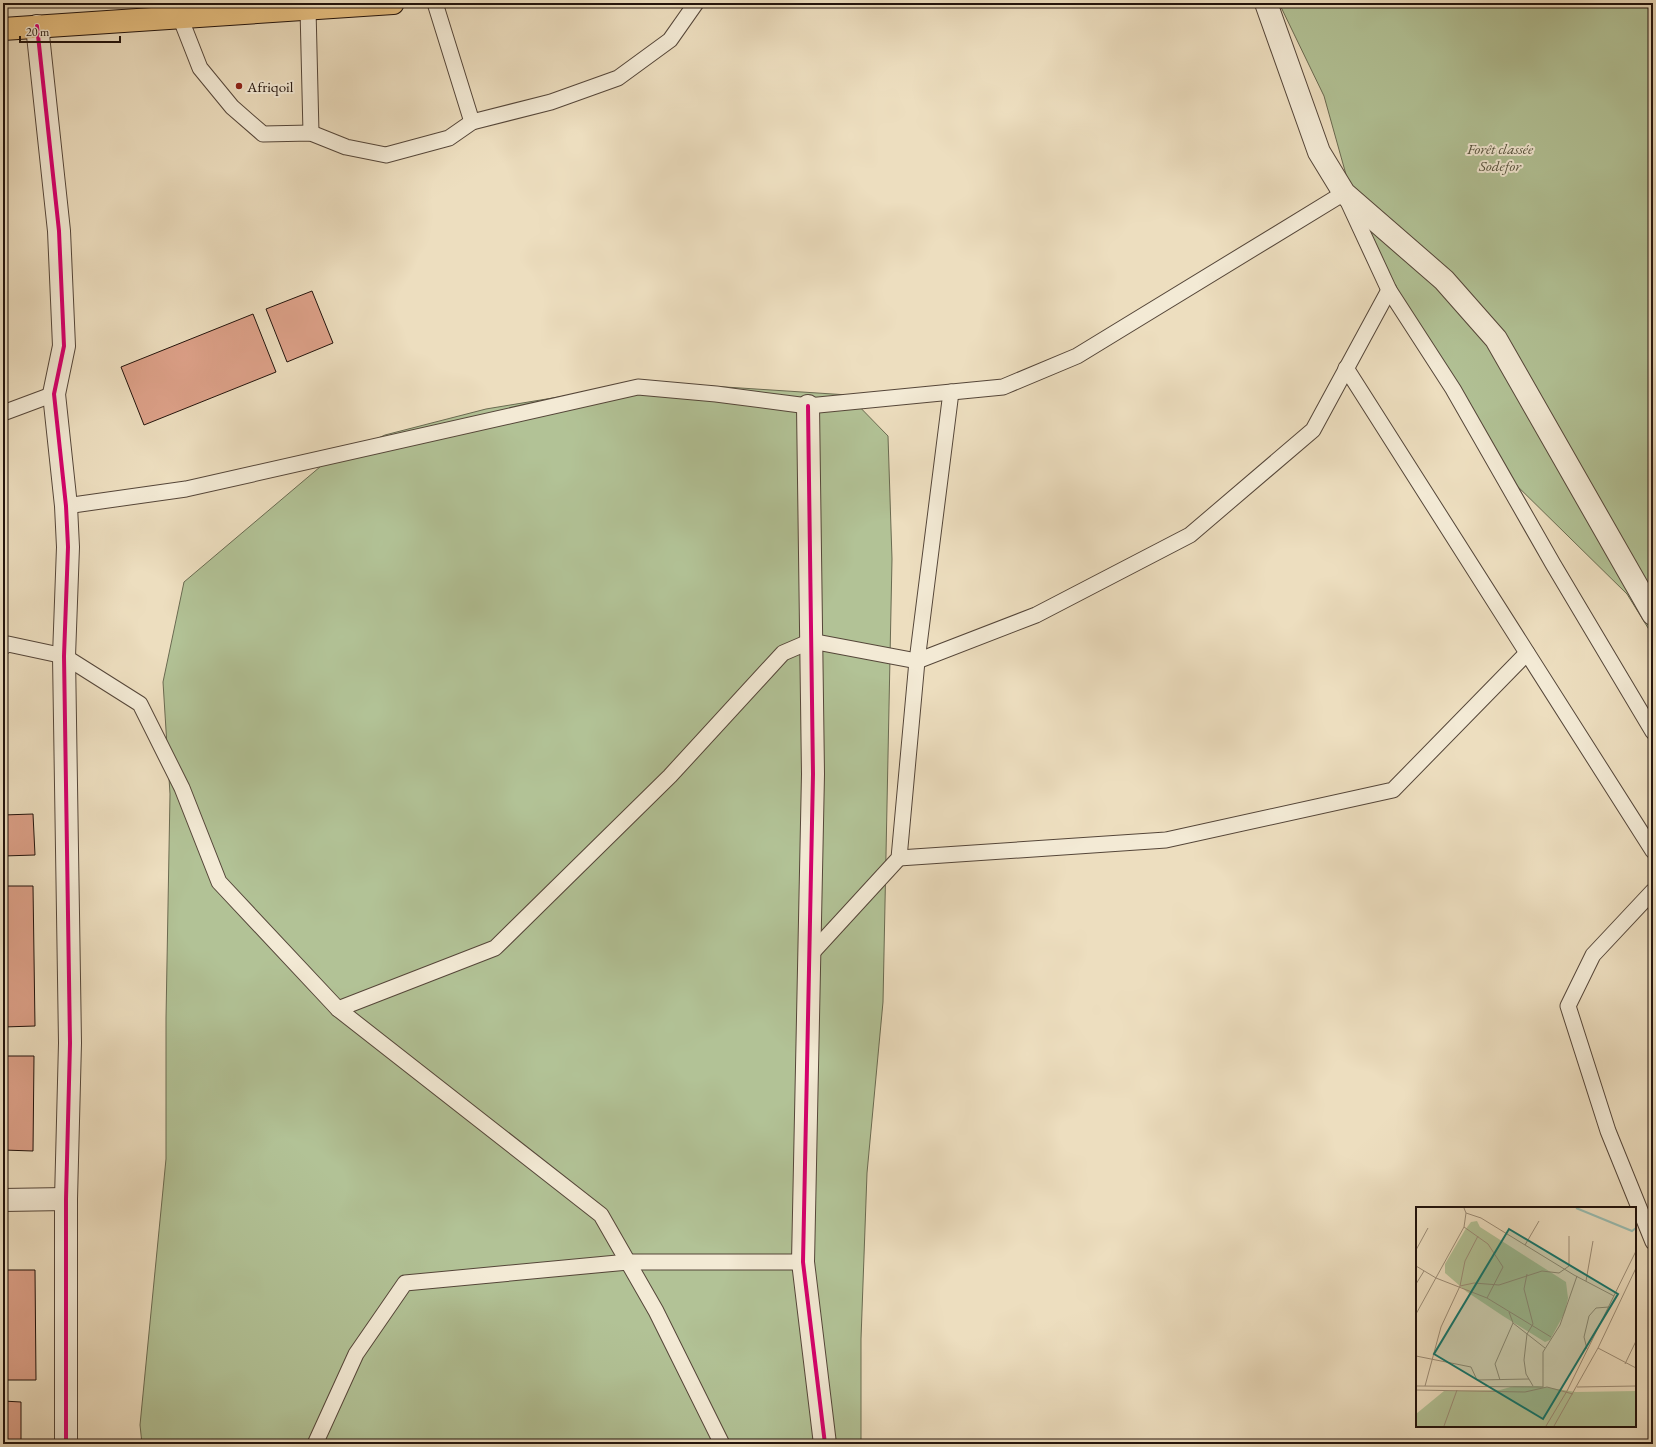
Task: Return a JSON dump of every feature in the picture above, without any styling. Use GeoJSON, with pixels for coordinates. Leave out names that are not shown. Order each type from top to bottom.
{"type":"FeatureCollection","features":[{"type":"Feature","properties":{"kind":"main road"},"geometry":{"type":"LineString","coordinates":[[3,29],[393,3]]}},
{"type":"Feature","properties":{"kind":"street"},"geometry":{"type":"LineString","coordinates":[[1266,3],[1319,152],[1344,193],[1444,280],[1496,339],[1653,614]]}},
{"type":"Feature","properties":{"kind":"street"},"geometry":{"type":"LineString","coordinates":[[37,26],[59,232],[64,346],[54,394],[66,506],[68,547],[64,656],[70,1043],[66,1199],[66,1444]]}},
{"type":"Feature","properties":{"kind":"street"},"geometry":{"type":"LineString","coordinates":[[808,406],[813,774],[803,1262],[825,1444]]}},
{"type":"Feature","properties":{"kind":"street"},"geometry":{"type":"LineString","coordinates":[[3,1200],[66,1199]]}},
{"type":"Feature","properties":{"kind":"lane"},"geometry":{"type":"LineString","coordinates":[[435,3],[472,122]]}},
{"type":"Feature","properties":{"kind":"lane"},"geometry":{"type":"LineString","coordinates":[[180,17],[200,68],[232,107],[263,134],[311,133],[346,147],[386,155],[449,138],[472,122],[551,102],[618,78],[670,40],[696,3]]}},
{"type":"Feature","properties":{"kind":"lane"},"geometry":{"type":"LineString","coordinates":[[308,8],[311,133]]}},
{"type":"Feature","properties":{"kind":"lane"},"geometry":{"type":"LineString","coordinates":[[66,506],[186,488],[638,387],[716,394],[808,406],[1003,387],[1077,356],[1344,193],[1389,290],[1453,389],[1553,564],[1653,732]]}},
{"type":"Feature","properties":{"kind":"lane"},"geometry":{"type":"LineString","coordinates":[[338,1008],[496,948],[670,776],[783,653],[811,642],[917,661],[1036,615],[1190,535],[1313,430],[1389,290]]}},
{"type":"Feature","properties":{"kind":"lane"},"geometry":{"type":"LineString","coordinates":[[1346,368],[1653,851]]}},
{"type":"Feature","properties":{"kind":"lane"},"geometry":{"type":"LineString","coordinates":[[810,955],[899,858],[917,661],[951,392]]}},
{"type":"Feature","properties":{"kind":"lane"},"geometry":{"type":"LineString","coordinates":[[3,413],[54,394]]}},
{"type":"Feature","properties":{"kind":"lane"},"geometry":{"type":"LineString","coordinates":[[3,646],[8,644],[64,656],[140,704],[182,788],[219,882],[338,1008],[601,1215],[656,1311],[722,1444]]}},
{"type":"Feature","properties":{"kind":"lane"},"geometry":{"type":"LineString","coordinates":[[899,858],[1166,840],[1393,790],[1528,654]]}},
{"type":"Feature","properties":{"kind":"lane"},"geometry":{"type":"LineString","coordinates":[[1653,891],[1593,955],[1568,1006],[1608,1131],[1653,1242]]}},
{"type":"Feature","properties":{"kind":"lane"},"geometry":{"type":"LineString","coordinates":[[314,1444],[356,1354],[405,1283],[628,1262],[803,1262]]}},
{"type":"Feature","properties":{"kind":"green space","name":"Forêt classée Sodefor"},"geometry":{"type":"Polygon","coordinates":[[[1279,3],[1653,3],[1653,636],[1627,594],[1508,477],[1366,246],[1324,96],[1279,3]]]}},
{"type":"Feature","properties":{"kind":"green space"},"geometry":{"type":"Polygon","coordinates":[[[679,384],[848,395],[888,436],[892,559],[883,1002],[867,1173],[861,1339],[861,1444],[142,1444],[140,1425],[166,1159],[166,1018],[170,794],[163,682],[184,582],[327,461],[385,435],[486,409],[589,392],[679,384]]]}},
{"type":"Feature","properties":{"kind":"building"},"geometry":{"type":"Polygon","coordinates":[[[312,291],[333,343],[287,362],[266,309],[312,291]]]}},
{"type":"Feature","properties":{"kind":"building"},"geometry":{"type":"Polygon","coordinates":[[[253,314],[276,372],[144,425],[121,367],[253,314]]]}},
{"type":"Feature","properties":{"kind":"building"},"geometry":{"type":"Polygon","coordinates":[[[33,814],[35,855],[3,856],[3,815],[33,814]]]}},
{"type":"Feature","properties":{"kind":"building"},"geometry":{"type":"Polygon","coordinates":[[[3,886],[33,886],[35,1026],[3,1027],[3,886]]]}},
{"type":"Feature","properties":{"kind":"building"},"geometry":{"type":"Polygon","coordinates":[[[3,1056],[34,1056],[33,1151],[3,1150],[3,1056]]]}},
{"type":"Feature","properties":{"kind":"building"},"geometry":{"type":"Polygon","coordinates":[[[3,1270],[35,1270],[36,1380],[3,1380],[3,1270]]]}},
{"type":"Feature","properties":{"kind":"building"},"geometry":{"type":"Polygon","coordinates":[[[3,1401],[21,1402],[21,1444],[3,1444],[3,1401]]]}},
{"type":"Feature","properties":{"kind":"cycle path"},"geometry":{"type":"LineString","coordinates":[[37,26],[59,231],[64,346],[54,394],[66,506],[68,547],[64,656],[70,1043],[66,1199],[66,1444]]}},
{"type":"Feature","properties":{"kind":"cycle path"},"geometry":{"type":"LineString","coordinates":[[808,406],[813,774],[803,1262],[825,1444]]}},
{"type":"Feature","properties":{"kind":"place","name":"Afriqoil"},"geometry":{"type":"Point","coordinates":[239,86]}}]}
